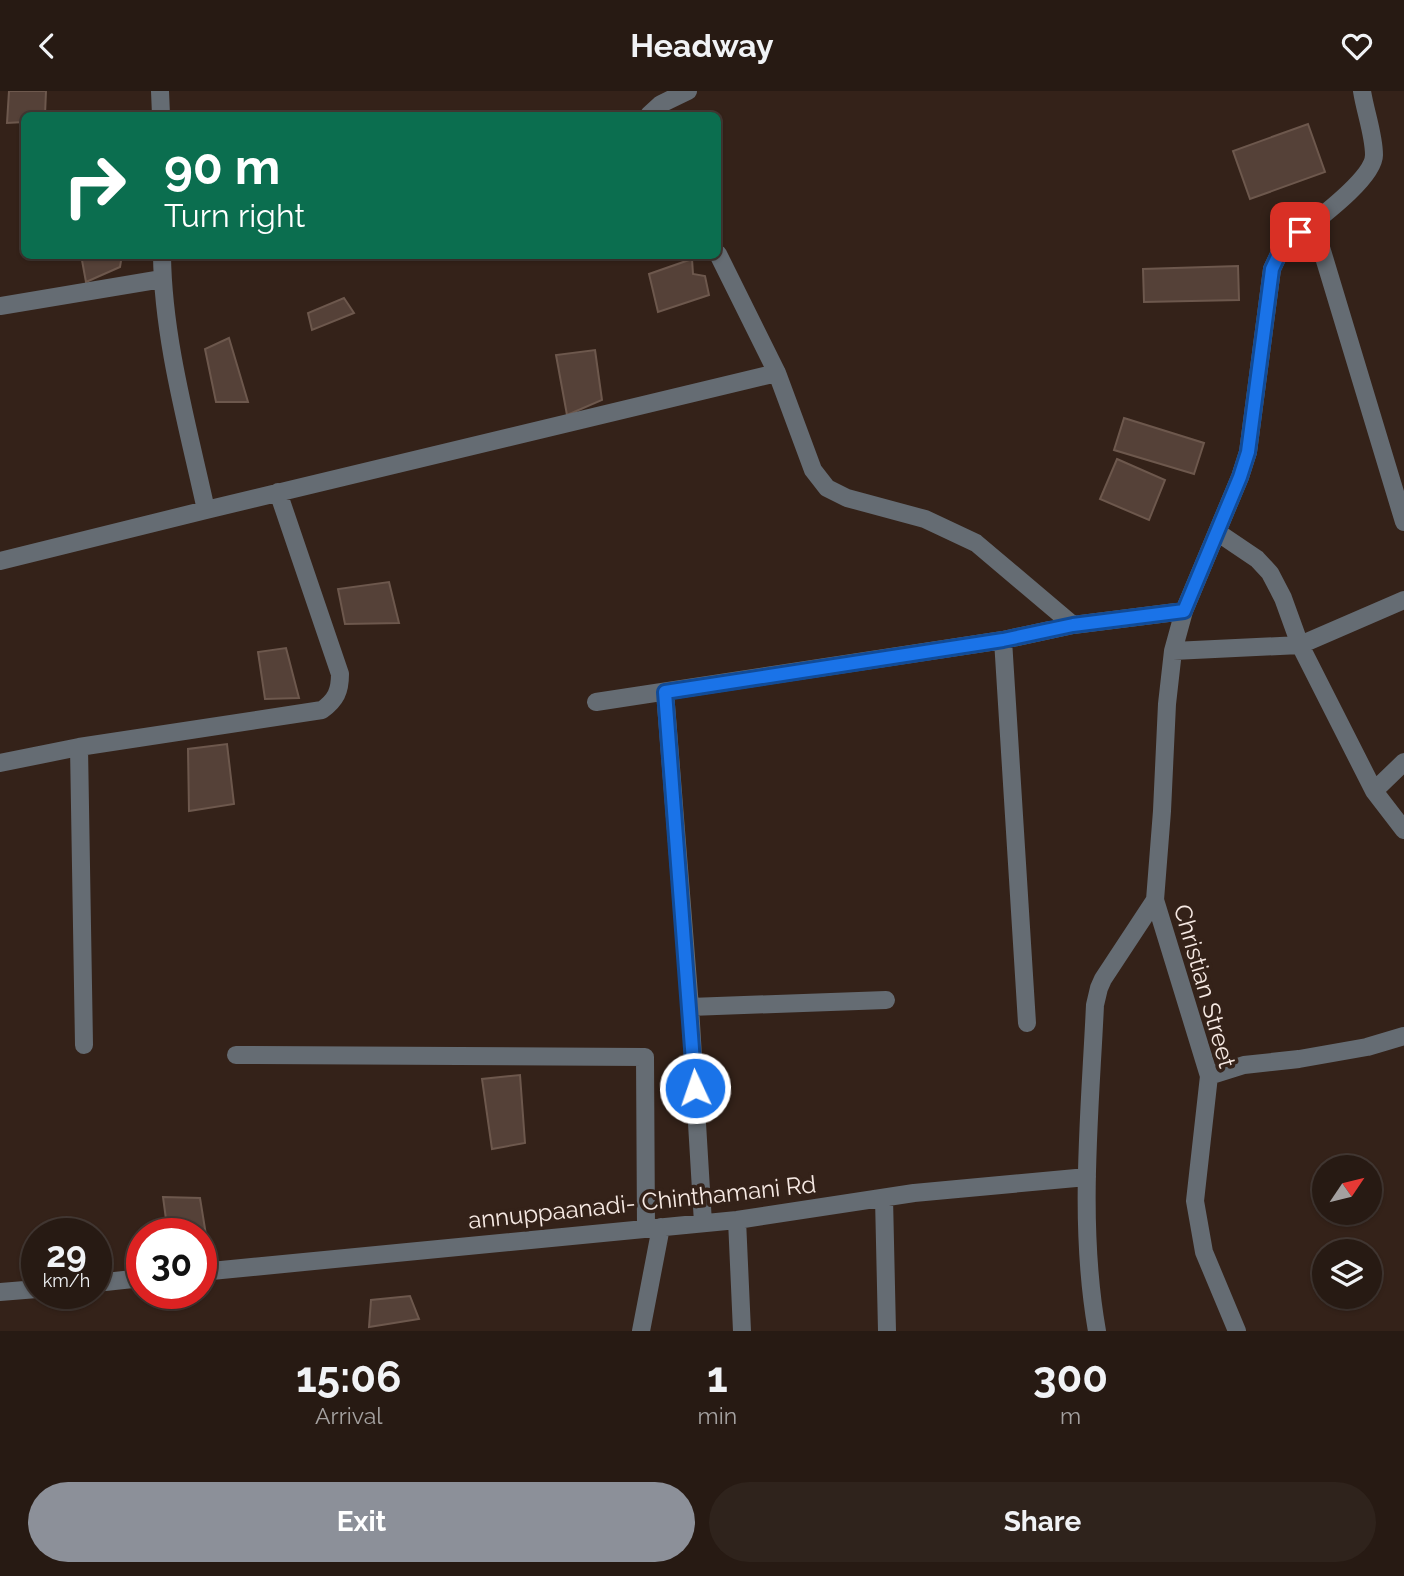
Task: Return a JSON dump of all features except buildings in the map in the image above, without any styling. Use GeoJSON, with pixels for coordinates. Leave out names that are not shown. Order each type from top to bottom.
{"type":"FeatureCollection","features":[{"type":"Feature","properties":{"kind":"street"},"geometry":{"type":"LineString","coordinates":[[160,91],[161,112]]}},
{"type":"Feature","properties":{"kind":"street"},"geometry":{"type":"LineString","coordinates":[[652,112],[661,104],[688,91]]}},
{"type":"Feature","properties":{"kind":"street"},"geometry":{"type":"LineString","coordinates":[[1097,1331],[1090,1295],[1087,1177],[1098,988],[1155,899],[1167,704],[1173,651],[1184,611],[1248,452],[1272,269],[1280,252],[1357,185],[1368,172],[1374,157],[1362,91]]}},
{"type":"Feature","properties":{"kind":"street"},"geometry":{"type":"LineString","coordinates":[[1313,221],[1404,522]]}},
{"type":"Feature","properties":{"kind":"street"},"geometry":{"type":"LineString","coordinates":[[162,259],[162,279],[174,356],[206,510]]}},
{"type":"Feature","properties":{"kind":"street"},"geometry":{"type":"LineString","coordinates":[[720,259],[777,373],[813,470],[827,488],[847,498],[925,519],[976,543],[1073,625]]}},
{"type":"Feature","properties":{"kind":"street"},"geometry":{"type":"LineString","coordinates":[[0,306],[162,279]]}},
{"type":"Feature","properties":{"kind":"street"},"geometry":{"type":"LineString","coordinates":[[0,561],[777,373]]}},
{"type":"Feature","properties":{"kind":"street"},"geometry":{"type":"LineString","coordinates":[[0,763],[79,747],[322,710],[332,703],[340,689],[340,674],[278,492]]}},
{"type":"Feature","properties":{"kind":"street"},"geometry":{"type":"LineString","coordinates":[[1217,532],[1256,559],[1270,573],[1283,598],[1300,645],[1374,791],[1404,830]]}},
{"type":"Feature","properties":{"kind":"street"},"geometry":{"type":"LineString","coordinates":[[1173,651],[1300,645],[1404,600]]}},
{"type":"Feature","properties":{"kind":"street"},"geometry":{"type":"LineString","coordinates":[[596,702],[1003,640],[1073,625],[1184,611]]}},
{"type":"Feature","properties":{"kind":"street"},"geometry":{"type":"LineString","coordinates":[[1003,640],[1027,1023]]}},
{"type":"Feature","properties":{"kind":"street"},"geometry":{"type":"LineString","coordinates":[[665,692],[690,1007],[703,1223]]}},
{"type":"Feature","properties":{"kind":"street"},"geometry":{"type":"LineString","coordinates":[[79,747],[84,1045]]}},
{"type":"Feature","properties":{"kind":"street"},"geometry":{"type":"LineString","coordinates":[[1374,791],[1404,762]]}},
{"type":"Feature","properties":{"kind":"street","name":"Christian Street"},"geometry":{"type":"LineString","coordinates":[[1155,899],[1209,1076],[1195,1201],[1204,1252],[1237,1331]]}},
{"type":"Feature","properties":{"kind":"street"},"geometry":{"type":"LineString","coordinates":[[690,1007],[886,1000]]}},
{"type":"Feature","properties":{"kind":"street"},"geometry":{"type":"LineString","coordinates":[[1209,1076],[1244,1065],[1367,1047],[1404,1036]]}},
{"type":"Feature","properties":{"kind":"street"},"geometry":{"type":"LineString","coordinates":[[236,1055],[645,1057],[654,1228],[641,1331]]}},
{"type":"Feature","properties":{"kind":"street","name":"annuppaanadi- Chinthamani Rd"},"geometry":{"type":"LineString","coordinates":[[217,1270],[737,1220],[884,1198],[1087,1177]]}},
{"type":"Feature","properties":{"kind":"street"},"geometry":{"type":"LineString","coordinates":[[884,1198],[887,1331]]}},
{"type":"Feature","properties":{"kind":"street"},"geometry":{"type":"LineString","coordinates":[[737,1220],[741,1331]]}},
{"type":"Feature","properties":{"kind":"street"},"geometry":{"type":"LineString","coordinates":[[0,1292],[21,1290]]}},
{"type":"Feature","properties":{"kind":"route"},"geometry":{"type":"LineString","coordinates":[[695,1088],[665,692],[1003,640],[1073,625],[1184,611],[1248,452],[1272,269],[1280,252],[1300,232]]}}]}
